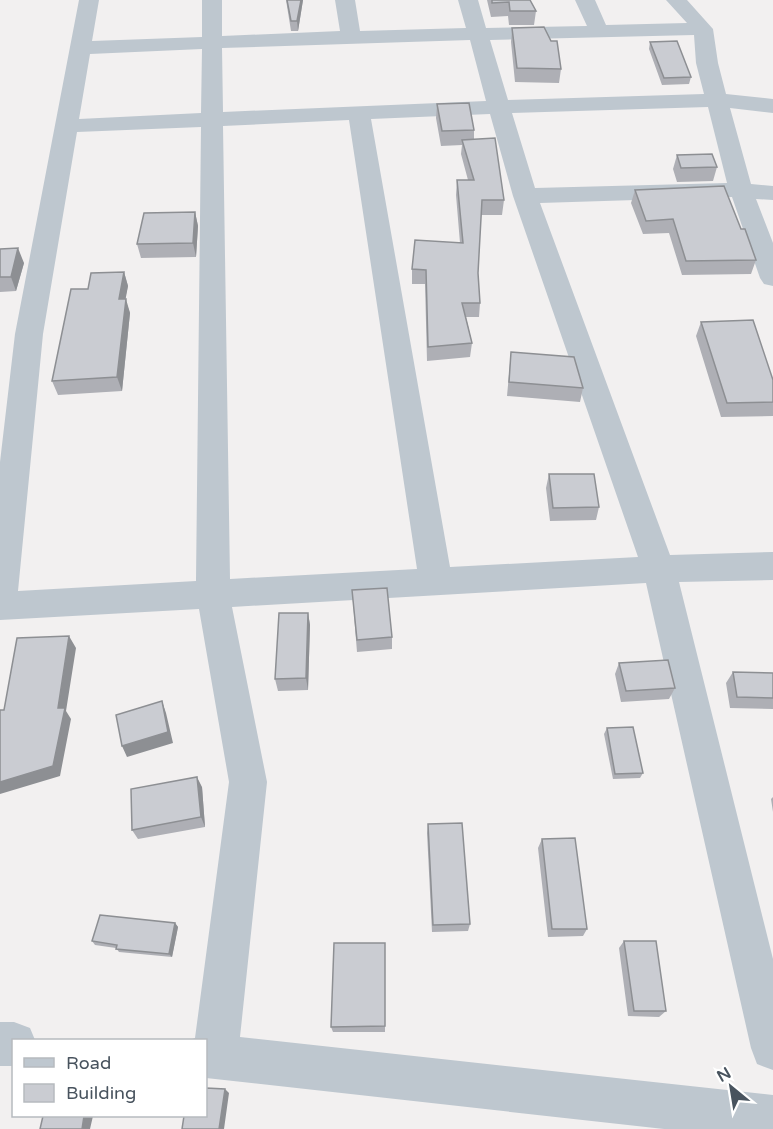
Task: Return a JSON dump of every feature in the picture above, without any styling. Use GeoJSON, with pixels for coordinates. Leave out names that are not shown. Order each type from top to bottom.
{"type":"FeatureCollection","features":[{"type":"Feature","properties":{"kind":"street"},"geometry":{"type":"LineString","coordinates":[[89,0],[29,334],[0,605],[660,569],[773,566]]}},
{"type":"Feature","properties":{"kind":"street"},"geometry":{"type":"LineString","coordinates":[[212,0],[213,594],[248,782],[210,1057],[773,1118]]}},
{"type":"Feature","properties":{"kind":"street"},"geometry":{"type":"LineString","coordinates":[[345,0],[351,37]]}},
{"type":"Feature","properties":{"kind":"street"},"geometry":{"type":"LineString","coordinates":[[468,0],[525,196],[660,569],[773,1048]]}},
{"type":"Feature","properties":{"kind":"street"},"geometry":{"type":"LineString","coordinates":[[585,0],[600,33]]}},
{"type":"Feature","properties":{"kind":"street"},"geometry":{"type":"LineString","coordinates":[[676,0],[703,29],[706,63],[741,190],[773,278]]}},
{"type":"Feature","properties":{"kind":"street"},"geometry":{"type":"LineString","coordinates":[[80,48],[351,37],[703,29]]}},
{"type":"Feature","properties":{"kind":"street"},"geometry":{"type":"LineString","coordinates":[[68,126],[717,100],[773,106]]}},
{"type":"Feature","properties":{"kind":"street"},"geometry":{"type":"LineString","coordinates":[[359,113],[436,581]]}},
{"type":"Feature","properties":{"kind":"street"},"geometry":{"type":"LineString","coordinates":[[525,196],[741,190],[773,193]]}},
{"type":"Feature","properties":{"kind":"building"},"geometry":{"type":"Polygon","coordinates":[[[287,0],[301,0],[297,21],[291,21],[287,0]]]}},
{"type":"Feature","properties":{"kind":"building"},"geometry":{"type":"Polygon","coordinates":[[[492,0],[530,0],[536,11],[510,11],[509,2],[492,3],[492,0]]]}},
{"type":"Feature","properties":{"kind":"building"},"geometry":{"type":"Polygon","coordinates":[[[544,27],[551,41],[557,41],[561,69],[517,68],[512,28],[544,27]]]}},
{"type":"Feature","properties":{"kind":"building"},"geometry":{"type":"Polygon","coordinates":[[[677,41],[691,77],[664,78],[650,42],[677,41]]]}},
{"type":"Feature","properties":{"kind":"building"},"geometry":{"type":"Polygon","coordinates":[[[469,103],[474,130],[442,131],[437,104],[469,103]]]}},
{"type":"Feature","properties":{"kind":"building"},"geometry":{"type":"Polygon","coordinates":[[[495,138],[504,200],[482,200],[478,273],[480,303],[462,303],[472,343],[428,347],[426,270],[412,269],[415,240],[463,243],[457,180],[474,180],[462,140],[495,138]]]}},
{"type":"Feature","properties":{"kind":"building"},"geometry":{"type":"Polygon","coordinates":[[[712,154],[717,167],[681,168],[677,155],[712,154]]]}},
{"type":"Feature","properties":{"kind":"building"},"geometry":{"type":"Polygon","coordinates":[[[724,186],[741,229],[745,229],[756,260],[686,261],[673,219],[646,221],[635,190],[724,186]]]}},
{"type":"Feature","properties":{"kind":"building"},"geometry":{"type":"Polygon","coordinates":[[[195,212],[193,243],[137,244],[144,213],[195,212]]]}},
{"type":"Feature","properties":{"kind":"building"},"geometry":{"type":"Polygon","coordinates":[[[18,248],[11,277],[0,277],[0,249],[18,248]]]}},
{"type":"Feature","properties":{"kind":"building"},"geometry":{"type":"Polygon","coordinates":[[[124,272],[119,299],[126,299],[117,377],[52,381],[71,289],[88,289],[91,273],[124,272]]]}},
{"type":"Feature","properties":{"kind":"building"},"geometry":{"type":"Polygon","coordinates":[[[753,320],[773,380],[773,402],[727,403],[701,322],[753,320]]]}},
{"type":"Feature","properties":{"kind":"building"},"geometry":{"type":"Polygon","coordinates":[[[511,352],[574,357],[583,388],[509,382],[511,352]]]}},
{"type":"Feature","properties":{"kind":"building"},"geometry":{"type":"Polygon","coordinates":[[[549,474],[594,474],[599,507],[553,508],[549,474]]]}},
{"type":"Feature","properties":{"kind":"building"},"geometry":{"type":"Polygon","coordinates":[[[387,588],[392,637],[357,640],[352,590],[387,588]]]}},
{"type":"Feature","properties":{"kind":"building"},"geometry":{"type":"Polygon","coordinates":[[[279,613],[308,613],[306,678],[275,679],[279,613]]]}},
{"type":"Feature","properties":{"kind":"building"},"geometry":{"type":"Polygon","coordinates":[[[69,636],[58,708],[65,708],[53,766],[0,782],[0,710],[4,710],[17,638],[69,636]]]}},
{"type":"Feature","properties":{"kind":"building"},"geometry":{"type":"Polygon","coordinates":[[[668,660],[675,688],[626,691],[619,663],[668,660]]]}},
{"type":"Feature","properties":{"kind":"building"},"geometry":{"type":"Polygon","coordinates":[[[733,672],[773,673],[773,698],[737,697],[733,672]]]}},
{"type":"Feature","properties":{"kind":"building"},"geometry":{"type":"Polygon","coordinates":[[[162,701],[168,732],[122,746],[116,715],[162,701]]]}},
{"type":"Feature","properties":{"kind":"building"},"geometry":{"type":"Polygon","coordinates":[[[633,727],[643,773],[615,774],[607,728],[633,727]]]}},
{"type":"Feature","properties":{"kind":"building"},"geometry":{"type":"Polygon","coordinates":[[[197,777],[201,817],[132,830],[131,789],[197,777]]]}},
{"type":"Feature","properties":{"kind":"building"},"geometry":{"type":"Polygon","coordinates":[[[462,823],[470,924],[433,925],[428,824],[462,823]]]}},
{"type":"Feature","properties":{"kind":"building"},"geometry":{"type":"Polygon","coordinates":[[[575,838],[587,929],[552,929],[542,839],[575,838]]]}},
{"type":"Feature","properties":{"kind":"building"},"geometry":{"type":"Polygon","coordinates":[[[100,915],[175,923],[169,954],[116,949],[117,945],[92,941],[100,915]]]}},
{"type":"Feature","properties":{"kind":"building"},"geometry":{"type":"Polygon","coordinates":[[[624,941],[656,941],[666,1011],[634,1011],[624,941]]]}},
{"type":"Feature","properties":{"kind":"building"},"geometry":{"type":"Polygon","coordinates":[[[334,943],[385,943],[385,1026],[331,1027],[334,943]]]}},
{"type":"Feature","properties":{"kind":"building"},"geometry":{"type":"Polygon","coordinates":[[[207,1088],[225,1089],[219,1129],[182,1129],[184,1117],[207,1117],[207,1088]]]}},
{"type":"Feature","properties":{"kind":"building"},"geometry":{"type":"Polygon","coordinates":[[[43,1117],[84,1117],[82,1129],[40,1129],[43,1117]]]}}]}
